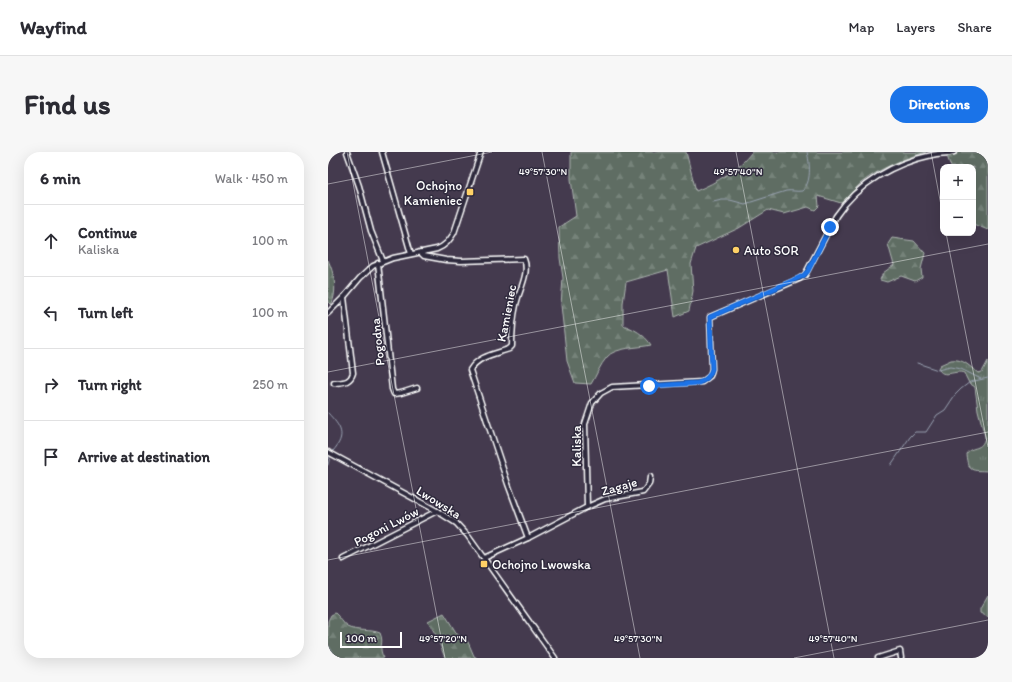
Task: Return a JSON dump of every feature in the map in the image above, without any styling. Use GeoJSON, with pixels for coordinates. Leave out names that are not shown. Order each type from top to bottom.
{"type":"FeatureCollection","features":[{"type":"Feature","properties":{"kind":"street"},"geometry":{"type":"LineString","coordinates":[[348,152],[371,231],[383,261]]}},
{"type":"Feature","properties":{"kind":"street"},"geometry":{"type":"LineString","coordinates":[[382,152],[411,254]]}},
{"type":"Feature","properties":{"kind":"street"},"geometry":{"type":"LineString","coordinates":[[328,312],[344,297],[360,278],[378,263],[437,249],[442,247],[450,240],[454,233],[481,152]]}},
{"type":"Feature","properties":{"kind":"street"},"geometry":{"type":"LineString","coordinates":[[934,153],[954,152]]}},
{"type":"Feature","properties":{"kind":"street","name":"Kaliska"},"geometry":{"type":"LineString","coordinates":[[587,507],[585,424],[592,403],[601,393],[612,388],[698,383],[705,380],[710,376],[711,372],[710,317],[803,276],[808,271],[824,237],[839,212],[864,185],[886,171],[934,153]]}},
{"type":"Feature","properties":{"kind":"street","name":"Kamieniec"},"geometry":{"type":"LineString","coordinates":[[420,252],[424,256],[446,260],[524,259],[526,264],[525,274],[516,305],[512,346],[509,349],[478,360],[473,364],[470,370],[508,484],[528,538]]}},
{"type":"Feature","properties":{"kind":"street","name":"Pogodna"},"geometry":{"type":"LineString","coordinates":[[378,263],[392,389],[394,394],[417,388]]}},
{"type":"Feature","properties":{"kind":"street"},"geometry":{"type":"LineString","coordinates":[[334,383],[348,382],[352,378],[353,373],[344,297]]}},
{"type":"Feature","properties":{"kind":"street","name":"Lwowska"},"geometry":{"type":"LineString","coordinates":[[328,452],[437,511],[458,525],[468,536],[555,658]]}},
{"type":"Feature","properties":{"kind":"street","name":"Zagaje"},"geometry":{"type":"LineString","coordinates":[[587,507],[605,499],[643,492],[649,484],[650,477]]}},
{"type":"Feature","properties":{"kind":"street"},"geometry":{"type":"LineString","coordinates":[[484,558],[528,538],[587,507]]}},
{"type":"Feature","properties":{"kind":"street","name":"Pogoni Lwów"},"geometry":{"type":"LineString","coordinates":[[343,559],[437,511]]}},
{"type":"Feature","properties":{"kind":"street"},"geometry":{"type":"LineString","coordinates":[[878,658],[900,651],[901,658]]}},
{"type":"Feature","properties":{"kind":"green space"},"geometry":{"type":"Polygon","coordinates":[[[571,152],[686,152],[696,191],[727,175],[752,152],[926,152],[884,168],[861,183],[841,203],[818,196],[819,206],[815,210],[808,207],[784,214],[768,210],[739,228],[696,248],[691,264],[693,291],[689,311],[675,317],[668,270],[626,282],[623,303],[623,325],[638,332],[651,345],[616,351],[611,354],[602,363],[591,384],[575,383],[567,361],[561,305],[563,278],[560,258],[559,227],[576,216],[571,179],[571,152]]]}},
{"type":"Feature","properties":{"kind":"green space"},"geometry":{"type":"Polygon","coordinates":[[[958,152],[988,152],[988,230],[976,225],[976,164],[950,164],[947,156],[958,152]]]}},
{"type":"Feature","properties":{"kind":"green space"},"geometry":{"type":"Polygon","coordinates":[[[892,238],[914,241],[925,253],[921,269],[922,277],[915,281],[901,276],[887,282],[880,280],[883,273],[894,265],[888,244],[892,238]]]}},
{"type":"Feature","properties":{"kind":"green space"},"geometry":{"type":"Polygon","coordinates":[[[328,260],[332,271],[335,288],[331,305],[328,302],[328,260]]]}},
{"type":"Feature","properties":{"kind":"green space"},"geometry":{"type":"Polygon","coordinates":[[[951,360],[959,360],[978,373],[982,372],[988,361],[988,471],[975,470],[968,465],[966,454],[968,451],[982,445],[985,437],[978,410],[975,387],[969,383],[964,373],[957,372],[946,374],[938,368],[940,365],[951,360]]]}},
{"type":"Feature","properties":{"kind":"green space"},"geometry":{"type":"Polygon","coordinates":[[[988,595],[988,617],[980,613],[980,609],[988,595]]]}},
{"type":"Feature","properties":{"kind":"green space"},"geometry":{"type":"Polygon","coordinates":[[[335,613],[348,627],[352,629],[380,633],[382,640],[381,651],[384,658],[328,658],[328,621],[331,615],[335,613]]]}},
{"type":"Feature","properties":{"kind":"green space"},"geometry":{"type":"Polygon","coordinates":[[[444,613],[457,634],[468,642],[474,656],[477,658],[445,658],[437,637],[428,621],[444,613]]]}},
{"type":"Feature","properties":{"kind":"waterway"},"geometry":{"type":"LineString","coordinates":[[713,202],[730,200],[745,204],[786,191],[802,191],[809,178],[809,162],[807,152]]}},
{"type":"Feature","properties":{"kind":"waterway"},"geometry":{"type":"LineString","coordinates":[[917,363],[938,370],[950,367],[961,369],[981,379]]}},
{"type":"Feature","properties":{"kind":"waterway"},"geometry":{"type":"LineString","coordinates":[[891,465],[910,437],[915,432],[926,432],[937,415],[945,410],[961,389],[970,382],[988,378]]}},
{"type":"Feature","properties":{"kind":"waterway"},"geometry":{"type":"LineString","coordinates":[[328,413],[341,431],[340,440],[333,451]]}},
{"type":"Feature","properties":{"kind":"waterway"},"geometry":{"type":"LineString","coordinates":[[328,465],[330,456]]}},
{"type":"Feature","properties":{"kind":"waterway"},"geometry":{"type":"LineString","coordinates":[[328,645],[337,658]]}},
{"type":"Feature","properties":{"kind":"place","name":"Ochojno Kamieniec"},"geometry":{"type":"Point","coordinates":[470,192]}},
{"type":"Feature","properties":{"kind":"place","name":"Auto SOR"},"geometry":{"type":"Point","coordinates":[736,250]}},
{"type":"Feature","properties":{"kind":"place","name":"Ochojno Lwowska"},"geometry":{"type":"Point","coordinates":[484,564]}},
{"type":"Feature","properties":{"kind":"route"},"geometry":{"type":"LineString","coordinates":[[649,386],[698,383],[710,376],[712,369],[710,317],[758,295],[799,279],[808,271],[830,227]]}}]}
